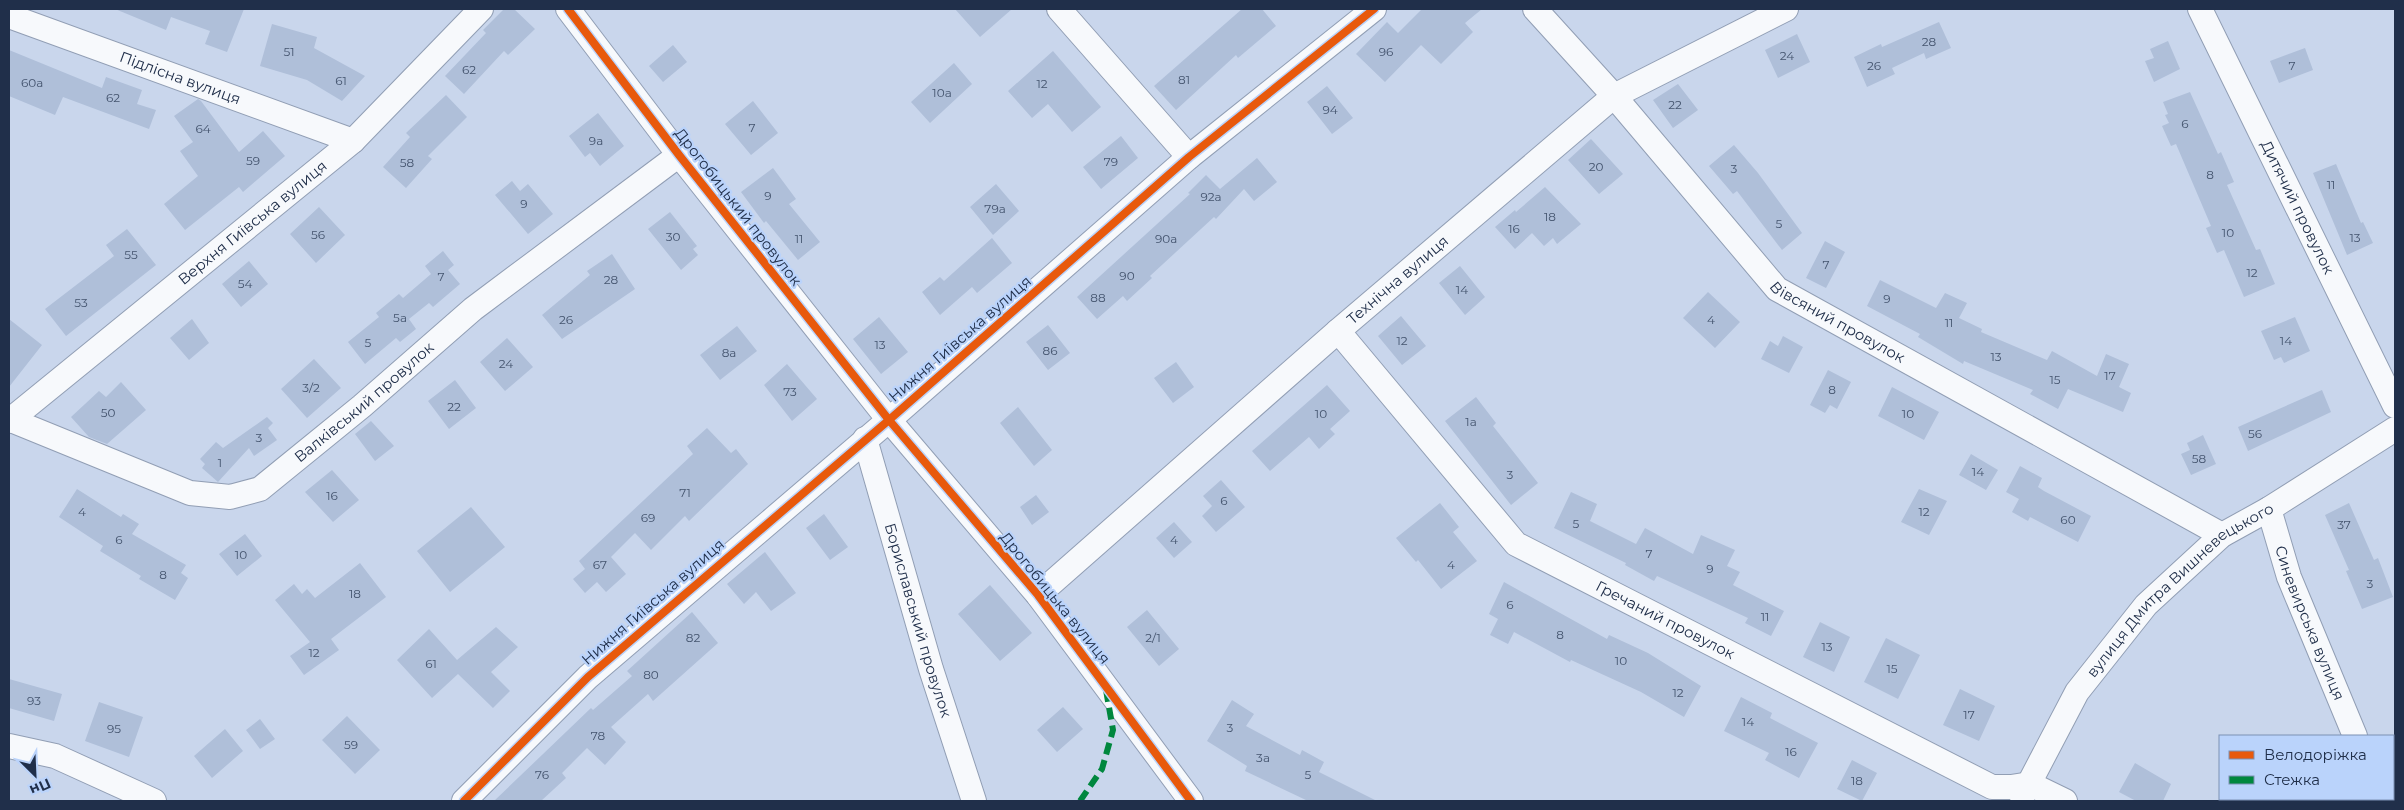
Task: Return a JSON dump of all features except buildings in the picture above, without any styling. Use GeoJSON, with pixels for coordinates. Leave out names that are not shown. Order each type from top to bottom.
{"type":"FeatureCollection","features":[{"type":"Feature","properties":{"kind":"street","name":"Верхня Гиївська вулиця"},"geometry":{"type":"LineString","coordinates":[[10,420],[353,141],[481,9]]}},
{"type":"Feature","properties":{"kind":"street","name":"Дрогобицький провулок"},"geometry":{"type":"LineString","coordinates":[[568,9],[679,155],[889,420]]}},
{"type":"Feature","properties":{"kind":"street"},"geometry":{"type":"LineString","coordinates":[[1059,9],[1189,157]]}},
{"type":"Feature","properties":{"kind":"street","name":"Нижня Гиївська вулиця"},"geometry":{"type":"LineString","coordinates":[[464,801],[588,677],[889,420],[1189,157],[1374,9]]}},
{"type":"Feature","properties":{"kind":"street","name":"Вівсяний провулок"},"geometry":{"type":"LineString","coordinates":[[1535,9],[1614,96],[1777,289],[2222,536]]}},
{"type":"Feature","properties":{"kind":"street","name":"Технічна вулиця"},"geometry":{"type":"LineString","coordinates":[[1038,595],[1338,331],[1614,96],[1786,9]]}},
{"type":"Feature","properties":{"kind":"street","name":"Дитячий провулок"},"geometry":{"type":"LineString","coordinates":[[2200,9],[2395,406]]}},
{"type":"Feature","properties":{"kind":"street","name":"Підлісна вулиця"},"geometry":{"type":"LineString","coordinates":[[9,16],[353,141]]}},
{"type":"Feature","properties":{"kind":"street","name":"Валківський провулок"},"geometry":{"type":"LineString","coordinates":[[10,420],[190,494],[230,497],[260,489],[362,406],[473,309],[679,155]]}},
{"type":"Feature","properties":{"kind":"street","name":"Гречаний провулок"},"geometry":{"type":"LineString","coordinates":[[1338,331],[1516,544],[1992,787],[2011,787],[2025,793]]}},
{"type":"Feature","properties":{"kind":"street","name":"Дрогобицька вулиця"},"geometry":{"type":"LineString","coordinates":[[889,420],[1038,595],[1191,801]]}},
{"type":"Feature","properties":{"kind":"street","name":"вулиця Дмитра Вишневецького"},"geometry":{"type":"LineString","coordinates":[[2025,793],[2077,692],[2146,605],[2222,536],[2269,509],[2395,429]]}},
{"type":"Feature","properties":{"kind":"street","name":"Бориславський провулок"},"geometry":{"type":"LineString","coordinates":[[865,439],[931,669],[974,801]]}},
{"type":"Feature","properties":{"kind":"street","name":"Синевирська вулиця"},"geometry":{"type":"LineString","coordinates":[[2269,509],[2289,577],[2354,735]]}},
{"type":"Feature","properties":{"kind":"street"},"geometry":{"type":"LineString","coordinates":[[9,746],[54,756],[154,801]]}},
{"type":"Feature","properties":{"kind":"street"},"geometry":{"type":"LineString","coordinates":[[2025,793],[2066,801]]}},
{"type":"Feature","properties":{"kind":"marked path"},"geometry":{"type":"LineString","coordinates":[[1080,801],[1102,769],[1113,730],[1106,690]]}},
{"type":"Feature","properties":{"kind":"cycle path"},"geometry":{"type":"LineString","coordinates":[[568,9],[679,155],[889,420],[1038,595],[1191,801]]}},
{"type":"Feature","properties":{"kind":"cycle path"},"geometry":{"type":"LineString","coordinates":[[464,801],[588,677],[889,420],[1189,157],[1374,9]]}}]}
